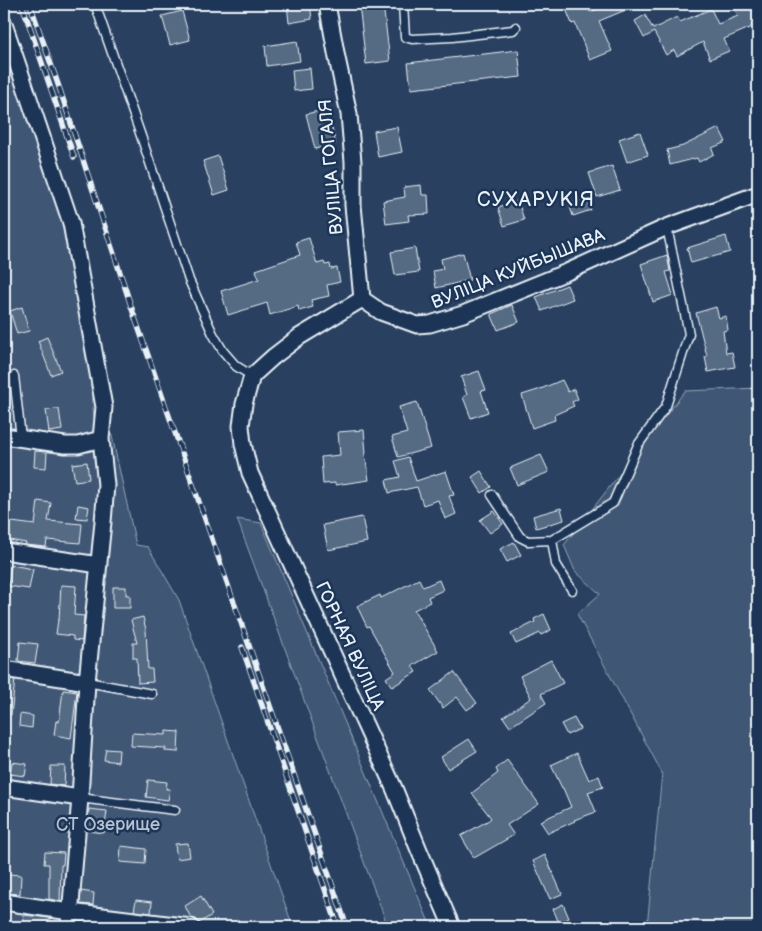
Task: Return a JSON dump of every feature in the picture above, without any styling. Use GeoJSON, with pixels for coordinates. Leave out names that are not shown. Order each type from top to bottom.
{"type":"FeatureCollection","features":[{"type":"Feature","properties":{"kind":"street","name":"ВУЛІЦА ГОГАЛЯ"},"geometry":{"type":"LineString","coordinates":[[327,4],[336,58],[349,114],[353,162],[353,205],[362,299]]}},
{"type":"Feature","properties":{"kind":"street"},"geometry":{"type":"LineString","coordinates":[[4,24],[71,223],[104,407],[102,434],[106,485],[104,522],[87,682],[80,798],[69,920]]}},
{"type":"Feature","properties":{"kind":"street","name":"ВУЛІЦА КУЙБЫШАВА"},"geometry":{"type":"LineString","coordinates":[[362,299],[382,312],[417,325],[430,324],[464,314],[567,272],[667,227],[758,194]]}},
{"type":"Feature","properties":{"kind":"street"},"geometry":{"type":"LineString","coordinates":[[252,376],[299,337],[362,299]]}},
{"type":"Feature","properties":{"kind":"street","name":"ГОРНАЯ ВУЛІЦА"},"geometry":{"type":"LineString","coordinates":[[252,376],[244,404],[241,426],[250,473],[394,788],[452,927]]}},
{"type":"Feature","properties":{"kind":"street"},"geometry":{"type":"LineString","coordinates":[[4,436],[78,445],[102,434]]}},
{"type":"Feature","properties":{"kind":"street"},"geometry":{"type":"LineString","coordinates":[[4,551],[99,565]]}},
{"type":"Feature","properties":{"kind":"street"},"geometry":{"type":"LineString","coordinates":[[4,669],[87,682]]}},
{"type":"Feature","properties":{"kind":"street"},"geometry":{"type":"LineString","coordinates":[[4,787],[80,798]]}},
{"type":"Feature","properties":{"kind":"street"},"geometry":{"type":"LineString","coordinates":[[4,902],[69,920],[192,927]]}},
{"type":"Feature","properties":{"kind":"lane"},"geometry":{"type":"LineString","coordinates":[[95,4],[189,280],[213,334],[223,351],[236,366],[252,376]]}},
{"type":"Feature","properties":{"kind":"lane"},"geometry":{"type":"LineString","coordinates":[[403,4],[405,37],[412,39],[513,30],[516,27]]}},
{"type":"Feature","properties":{"kind":"lane"},"geometry":{"type":"LineString","coordinates":[[492,495],[520,537],[528,541],[552,540],[613,502],[638,445],[666,406],[690,334],[667,227]]}},
{"type":"Feature","properties":{"kind":"lane"},"geometry":{"type":"LineString","coordinates":[[14,376],[21,438]]}},
{"type":"Feature","properties":{"kind":"lane"},"geometry":{"type":"LineString","coordinates":[[552,540],[556,564],[572,590]]}},
{"type":"Feature","properties":{"kind":"lane"},"geometry":{"type":"LineString","coordinates":[[87,682],[152,694]]}},
{"type":"Feature","properties":{"kind":"lane"},"geometry":{"type":"LineString","coordinates":[[80,798],[174,810]]}},
{"type":"Feature","properties":{"kind":"green space","name":"СТ Озерище"},"geometry":{"type":"Polygon","coordinates":[[[4,45],[64,223],[87,342],[94,418],[110,427],[136,545],[148,547],[179,600],[293,927],[4,927],[4,45]]]}},
{"type":"Feature","properties":{"kind":"green space"},"geometry":{"type":"Polygon","coordinates":[[[758,388],[758,927],[647,927],[662,773],[577,614],[600,594],[575,571],[564,545],[685,391],[758,388]]]}},
{"type":"Feature","properties":{"kind":"green space"},"geometry":{"type":"Polygon","coordinates":[[[237,519],[261,523],[431,927],[388,927],[237,519]]]}},
{"type":"Feature","properties":{"kind":"building"},"geometry":{"type":"Polygon","coordinates":[[[287,4],[310,4],[312,19],[289,23],[287,4]]]}},
{"type":"Feature","properties":{"kind":"building"},"geometry":{"type":"Polygon","coordinates":[[[359,4],[383,4],[390,61],[366,64],[359,4]]]}},
{"type":"Feature","properties":{"kind":"building"},"geometry":{"type":"Polygon","coordinates":[[[564,4],[587,4],[590,12],[610,4],[640,4],[599,21],[612,51],[590,60],[575,23],[572,24],[564,4]]]}},
{"type":"Feature","properties":{"kind":"building"},"geometry":{"type":"Polygon","coordinates":[[[732,4],[758,4],[758,22],[751,25],[752,27],[724,39],[729,51],[710,59],[703,42],[677,56],[674,50],[666,55],[654,32],[644,38],[635,21],[645,15],[653,29],[677,17],[680,22],[711,9],[718,24],[738,16],[732,4]]]}},
{"type":"Feature","properties":{"kind":"building"},"geometry":{"type":"Polygon","coordinates":[[[182,11],[190,40],[170,45],[162,16],[182,11]]]}},
{"type":"Feature","properties":{"kind":"building"},"geometry":{"type":"Polygon","coordinates":[[[297,41],[300,61],[267,66],[265,46],[297,41]]]}},
{"type":"Feature","properties":{"kind":"building"},"geometry":{"type":"Polygon","coordinates":[[[518,50],[521,77],[411,89],[408,63],[518,50]]]}},
{"type":"Feature","properties":{"kind":"building"},"geometry":{"type":"Polygon","coordinates":[[[310,68],[312,89],[294,91],[292,70],[310,68]]]}},
{"type":"Feature","properties":{"kind":"building"},"geometry":{"type":"Polygon","coordinates":[[[327,109],[336,144],[315,149],[306,114],[327,109]]]}},
{"type":"Feature","properties":{"kind":"building"},"geometry":{"type":"Polygon","coordinates":[[[397,127],[402,152],[378,157],[374,131],[397,127]]]}},
{"type":"Feature","properties":{"kind":"building"},"geometry":{"type":"Polygon","coordinates":[[[719,128],[726,142],[712,148],[714,154],[699,162],[697,158],[670,165],[667,150],[683,146],[719,128]]]}},
{"type":"Feature","properties":{"kind":"building"},"geometry":{"type":"Polygon","coordinates":[[[640,132],[648,155],[627,162],[619,139],[640,132]]]}},
{"type":"Feature","properties":{"kind":"building"},"geometry":{"type":"Polygon","coordinates":[[[218,156],[229,190],[214,195],[203,161],[218,156]]]}},
{"type":"Feature","properties":{"kind":"building"},"geometry":{"type":"Polygon","coordinates":[[[612,166],[620,190],[597,197],[589,173],[612,166]]]}},
{"type":"Feature","properties":{"kind":"building"},"geometry":{"type":"Polygon","coordinates":[[[421,185],[422,195],[428,195],[429,214],[408,215],[409,221],[386,224],[383,201],[405,197],[404,187],[421,185]]]}},
{"type":"Feature","properties":{"kind":"building"},"geometry":{"type":"Polygon","coordinates":[[[587,198],[591,210],[573,216],[569,204],[587,198]]]}},
{"type":"Feature","properties":{"kind":"building"},"geometry":{"type":"Polygon","coordinates":[[[518,201],[524,220],[504,226],[498,207],[518,201]]]}},
{"type":"Feature","properties":{"kind":"building"},"geometry":{"type":"Polygon","coordinates":[[[726,236],[730,252],[691,263],[687,248],[726,236]]]}},
{"type":"Feature","properties":{"kind":"building"},"geometry":{"type":"Polygon","coordinates":[[[309,238],[317,264],[324,262],[325,265],[330,264],[331,269],[337,268],[340,282],[327,285],[329,296],[311,300],[313,307],[299,311],[298,306],[270,315],[267,303],[228,315],[221,291],[259,279],[256,270],[300,255],[296,242],[309,238]]]}},
{"type":"Feature","properties":{"kind":"building"},"geometry":{"type":"Polygon","coordinates":[[[415,248],[419,272],[395,275],[391,252],[415,248]]]}},
{"type":"Feature","properties":{"kind":"building"},"geometry":{"type":"Polygon","coordinates":[[[463,253],[470,280],[436,288],[433,271],[443,269],[441,259],[463,253]]]}},
{"type":"Feature","properties":{"kind":"building"},"geometry":{"type":"Polygon","coordinates":[[[667,255],[670,271],[666,272],[673,295],[653,302],[641,264],[667,255]]]}},
{"type":"Feature","properties":{"kind":"building"},"geometry":{"type":"Polygon","coordinates":[[[567,285],[573,299],[542,311],[536,297],[567,285]]]}},
{"type":"Feature","properties":{"kind":"building"},"geometry":{"type":"Polygon","coordinates":[[[512,305],[519,322],[498,330],[491,314],[512,305]]]}},
{"type":"Feature","properties":{"kind":"building"},"geometry":{"type":"Polygon","coordinates":[[[22,307],[29,331],[17,334],[10,311],[22,307]]]}},
{"type":"Feature","properties":{"kind":"building"},"geometry":{"type":"Polygon","coordinates":[[[716,307],[719,318],[726,316],[728,330],[723,331],[726,353],[732,352],[735,367],[708,372],[705,357],[707,356],[696,313],[716,307]]]}},
{"type":"Feature","properties":{"kind":"building"},"geometry":{"type":"Polygon","coordinates":[[[47,337],[61,371],[51,375],[38,341],[47,337]]]}},
{"type":"Feature","properties":{"kind":"building"},"geometry":{"type":"Polygon","coordinates":[[[479,371],[486,390],[481,391],[488,412],[471,418],[463,397],[467,395],[461,377],[479,371]]]}},
{"type":"Feature","properties":{"kind":"building"},"geometry":{"type":"Polygon","coordinates":[[[562,380],[568,392],[574,389],[578,399],[572,402],[574,406],[554,415],[555,420],[532,428],[522,395],[562,380]]]}},
{"type":"Feature","properties":{"kind":"building"},"geometry":{"type":"Polygon","coordinates":[[[417,402],[431,448],[398,457],[392,437],[407,433],[399,407],[417,402]]]}},
{"type":"Feature","properties":{"kind":"building"},"geometry":{"type":"Polygon","coordinates":[[[59,409],[62,430],[49,432],[46,410],[59,409]]]}},
{"type":"Feature","properties":{"kind":"building"},"geometry":{"type":"Polygon","coordinates":[[[364,430],[369,480],[335,485],[335,483],[323,484],[321,457],[340,455],[338,432],[364,430]]]}},
{"type":"Feature","properties":{"kind":"building"},"geometry":{"type":"Polygon","coordinates":[[[35,451],[47,452],[46,468],[34,467],[35,451]]]}},
{"type":"Feature","properties":{"kind":"building"},"geometry":{"type":"Polygon","coordinates":[[[541,455],[549,472],[517,485],[510,468],[541,455]]]}},
{"type":"Feature","properties":{"kind":"building"},"geometry":{"type":"Polygon","coordinates":[[[408,457],[416,481],[446,471],[454,495],[449,496],[456,514],[445,519],[438,500],[423,505],[417,487],[389,493],[386,480],[400,477],[395,461],[408,457]]]}},
{"type":"Feature","properties":{"kind":"building"},"geometry":{"type":"Polygon","coordinates":[[[87,462],[89,479],[75,481],[72,464],[87,462]]]}},
{"type":"Feature","properties":{"kind":"building"},"geometry":{"type":"Polygon","coordinates":[[[481,471],[491,487],[482,493],[472,477],[481,471]]]}},
{"type":"Feature","properties":{"kind":"building"},"geometry":{"type":"Polygon","coordinates":[[[38,501],[51,503],[48,521],[82,524],[80,543],[47,540],[46,547],[25,545],[26,543],[4,539],[4,521],[35,525],[38,501]]]}},
{"type":"Feature","properties":{"kind":"building"},"geometry":{"type":"Polygon","coordinates":[[[78,505],[89,507],[87,519],[76,518],[78,505]]]}},
{"type":"Feature","properties":{"kind":"building"},"geometry":{"type":"Polygon","coordinates":[[[561,508],[564,520],[536,528],[533,516],[561,508]]]}},
{"type":"Feature","properties":{"kind":"building"},"geometry":{"type":"Polygon","coordinates":[[[494,511],[503,524],[490,533],[480,520],[494,511]]]}},
{"type":"Feature","properties":{"kind":"building"},"geometry":{"type":"Polygon","coordinates":[[[362,517],[367,542],[328,550],[323,525],[362,517]]]}},
{"type":"Feature","properties":{"kind":"building"},"geometry":{"type":"Polygon","coordinates":[[[514,542],[521,555],[507,562],[500,549],[514,542]]]}},
{"type":"Feature","properties":{"kind":"building"},"geometry":{"type":"Polygon","coordinates":[[[11,565],[33,569],[29,589],[8,586],[11,565]]]}},
{"type":"Feature","properties":{"kind":"building"},"geometry":{"type":"Polygon","coordinates":[[[419,579],[423,587],[439,580],[443,590],[428,597],[430,602],[414,610],[438,651],[412,666],[416,672],[392,687],[386,678],[395,672],[369,626],[367,627],[357,606],[380,595],[381,598],[419,579]]]}},
{"type":"Feature","properties":{"kind":"building"},"geometry":{"type":"Polygon","coordinates":[[[61,585],[76,586],[74,615],[84,616],[82,641],[73,640],[73,636],[56,634],[59,620],[61,585]]]}},
{"type":"Feature","properties":{"kind":"building"},"geometry":{"type":"Polygon","coordinates":[[[113,587],[126,587],[126,595],[130,595],[130,608],[113,608],[113,587]]]}},
{"type":"Feature","properties":{"kind":"building"},"geometry":{"type":"Polygon","coordinates":[[[544,614],[551,630],[516,644],[511,634],[535,622],[534,619],[544,614]]]}},
{"type":"Feature","properties":{"kind":"building"},"geometry":{"type":"Polygon","coordinates":[[[143,617],[146,630],[148,669],[152,669],[153,682],[138,683],[137,658],[133,658],[133,643],[137,643],[131,620],[143,617]]]}},
{"type":"Feature","properties":{"kind":"building"},"geometry":{"type":"Polygon","coordinates":[[[20,642],[38,644],[35,663],[18,661],[20,642]]]}},
{"type":"Feature","properties":{"kind":"building"},"geometry":{"type":"Polygon","coordinates":[[[551,660],[563,683],[541,694],[546,703],[510,727],[503,717],[531,698],[520,676],[551,660]]]}},
{"type":"Feature","properties":{"kind":"building"},"geometry":{"type":"Polygon","coordinates":[[[454,672],[477,703],[467,710],[457,697],[443,708],[430,690],[454,672]]]}},
{"type":"Feature","properties":{"kind":"building"},"geometry":{"type":"Polygon","coordinates":[[[4,678],[15,680],[11,715],[4,715],[4,678]]]}},
{"type":"Feature","properties":{"kind":"building"},"geometry":{"type":"Polygon","coordinates":[[[63,690],[77,692],[71,738],[54,735],[56,721],[59,722],[63,690]]]}},
{"type":"Feature","properties":{"kind":"building"},"geometry":{"type":"Polygon","coordinates":[[[20,714],[33,716],[32,728],[19,726],[20,714]]]}},
{"type":"Feature","properties":{"kind":"building"},"geometry":{"type":"Polygon","coordinates":[[[574,718],[580,729],[567,735],[561,724],[574,718]]]}},
{"type":"Feature","properties":{"kind":"building"},"geometry":{"type":"Polygon","coordinates":[[[166,731],[179,732],[178,752],[165,751],[166,748],[131,746],[132,733],[166,735],[166,731]]]}},
{"type":"Feature","properties":{"kind":"building"},"geometry":{"type":"Polygon","coordinates":[[[469,739],[477,751],[448,769],[441,757],[469,739]]]}},
{"type":"Feature","properties":{"kind":"building"},"geometry":{"type":"Polygon","coordinates":[[[106,749],[119,750],[118,762],[104,760],[106,749]]]}},
{"type":"Feature","properties":{"kind":"building"},"geometry":{"type":"Polygon","coordinates":[[[577,753],[589,780],[599,776],[603,787],[588,792],[596,812],[548,833],[540,821],[571,807],[551,765],[577,753]]]}},
{"type":"Feature","properties":{"kind":"building"},"geometry":{"type":"Polygon","coordinates":[[[507,760],[539,804],[507,825],[514,835],[474,858],[461,836],[491,818],[472,793],[498,773],[496,769],[507,760]]]}},
{"type":"Feature","properties":{"kind":"building"},"geometry":{"type":"Polygon","coordinates":[[[12,762],[27,764],[25,776],[10,774],[12,762]]]}},
{"type":"Feature","properties":{"kind":"building"},"geometry":{"type":"Polygon","coordinates":[[[51,766],[65,766],[64,786],[50,784],[51,766]]]}},
{"type":"Feature","properties":{"kind":"building"},"geometry":{"type":"Polygon","coordinates":[[[148,780],[167,782],[166,789],[170,789],[168,800],[146,797],[148,780]]]}},
{"type":"Feature","properties":{"kind":"building"},"geometry":{"type":"Polygon","coordinates":[[[89,809],[107,811],[104,833],[87,831],[89,809]]]}},
{"type":"Feature","properties":{"kind":"building"},"geometry":{"type":"Polygon","coordinates":[[[188,843],[190,857],[177,859],[175,844],[188,843]]]}},
{"type":"Feature","properties":{"kind":"building"},"geometry":{"type":"Polygon","coordinates":[[[121,846],[146,849],[145,864],[120,862],[121,846]]]}},
{"type":"Feature","properties":{"kind":"building"},"geometry":{"type":"Polygon","coordinates":[[[45,852],[64,853],[63,865],[61,865],[60,901],[49,899],[49,864],[44,864],[45,852]]]}},
{"type":"Feature","properties":{"kind":"building"},"geometry":{"type":"Polygon","coordinates":[[[545,855],[562,894],[550,899],[533,861],[545,855]]]}},
{"type":"Feature","properties":{"kind":"building"},"geometry":{"type":"Polygon","coordinates":[[[8,874],[21,875],[20,894],[7,893],[8,874]]]}},
{"type":"Feature","properties":{"kind":"building"},"geometry":{"type":"Polygon","coordinates":[[[81,891],[94,893],[93,905],[80,904],[81,891]]]}},
{"type":"Feature","properties":{"kind":"building"},"geometry":{"type":"Polygon","coordinates":[[[201,896],[212,915],[199,923],[196,919],[191,918],[185,906],[201,896]]]}},
{"type":"Feature","properties":{"kind":"building"},"geometry":{"type":"Polygon","coordinates":[[[136,900],[152,902],[151,913],[134,911],[136,900]]]}},
{"type":"Feature","properties":{"kind":"building"},"geometry":{"type":"Polygon","coordinates":[[[563,904],[569,918],[559,923],[553,909],[563,904]]]}},
{"type":"Feature","properties":{"kind":"building"},"geometry":{"type":"Polygon","coordinates":[[[24,915],[50,918],[49,927],[23,927],[24,915]]]}},
{"type":"Feature","properties":{"kind":"railway"},"geometry":{"type":"LineString","coordinates":[[22,4],[74,157]]}},
{"type":"Feature","properties":{"kind":"railway"},"geometry":{"type":"LineString","coordinates":[[30,4],[134,315],[347,927]]}},
{"type":"Feature","properties":{"kind":"railway"},"geometry":{"type":"LineString","coordinates":[[242,647],[338,927]]}},
{"type":"Feature","properties":{"kind":"district","name":"СУХАРУКІЯ"},"geometry":{"type":"Point","coordinates":[536,200]}}]}
